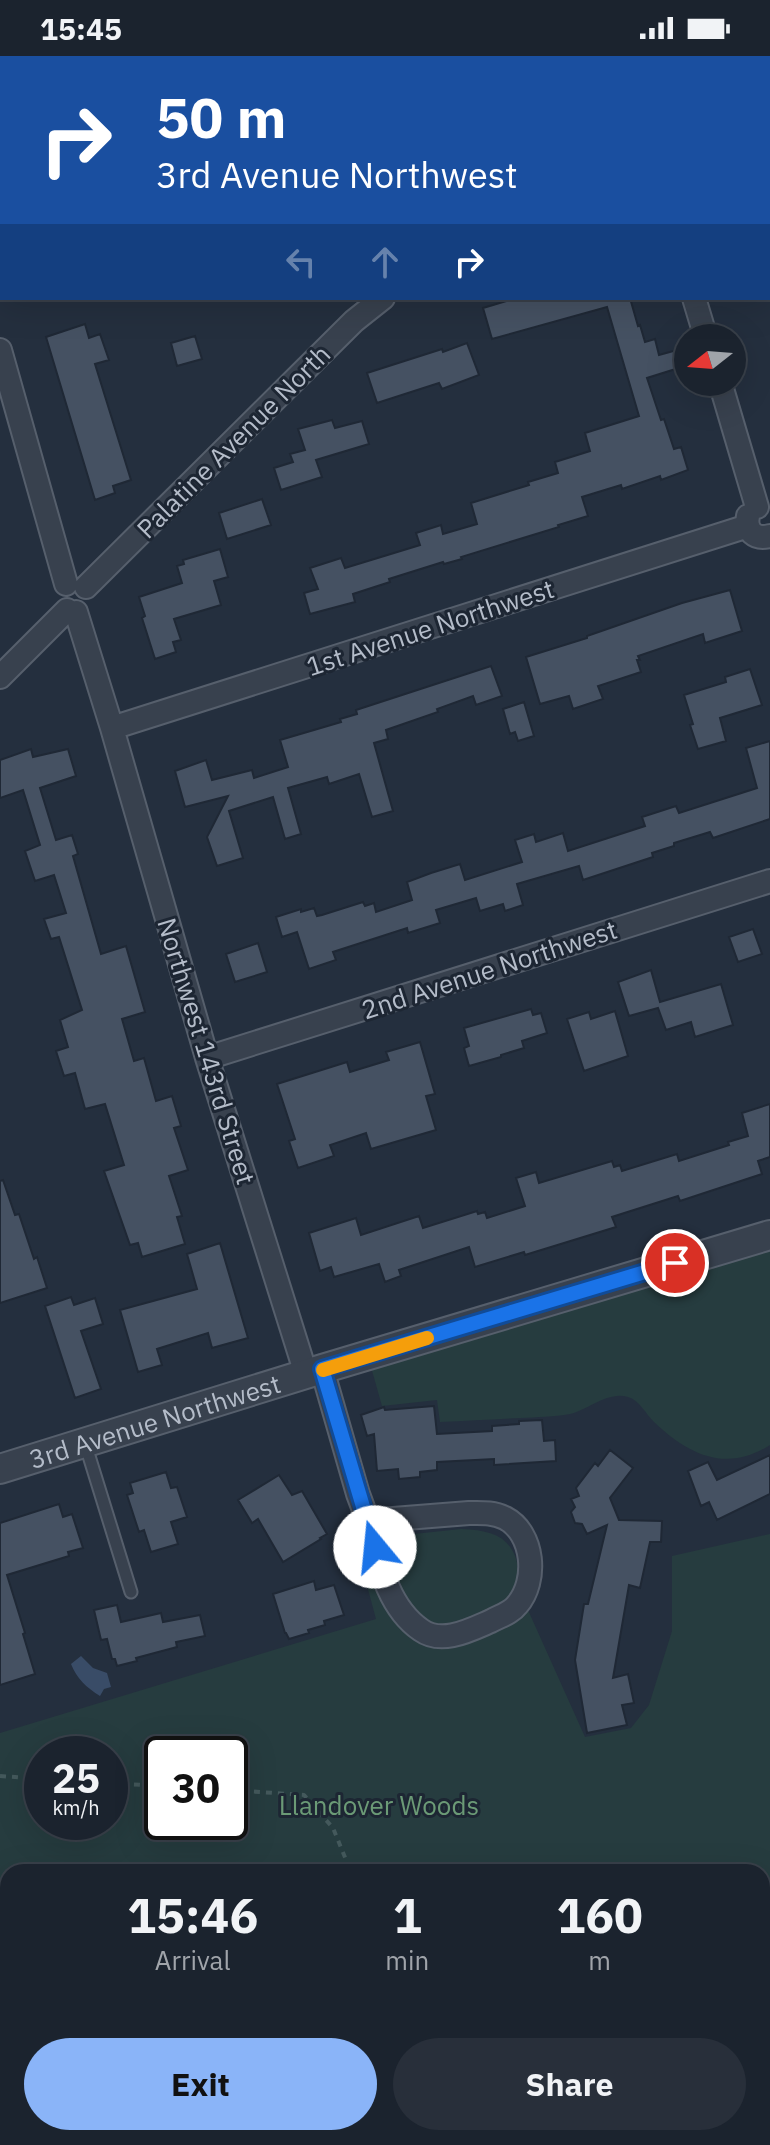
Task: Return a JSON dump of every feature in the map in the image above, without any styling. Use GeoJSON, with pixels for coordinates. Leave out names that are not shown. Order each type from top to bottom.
{"type":"FeatureCollection","features":[{"type":"Feature","properties":{"kind":"street","name":"Palatine Avenue North"},"geometry":{"type":"LineString","coordinates":[[76,586],[354,321],[380,300]]}},
{"type":"Feature","properties":{"kind":"street"},"geometry":{"type":"LineString","coordinates":[[695,300],[702,324]]}},
{"type":"Feature","properties":{"kind":"street"},"geometry":{"type":"LineString","coordinates":[[0,350],[76,586],[90,596],[84,609],[71,611],[0,677]]}},
{"type":"Feature","properties":{"kind":"street"},"geometry":{"type":"LineString","coordinates":[[724,396],[758,514],[750,531],[758,537],[769,539]]}},
{"type":"Feature","properties":{"kind":"street","name":"1st Avenue Northwest"},"geometry":{"type":"LineString","coordinates":[[112,728],[758,514]]}},
{"type":"Feature","properties":{"kind":"street","name":"Northwest 143rd Street"},"geometry":{"type":"LineString","coordinates":[[71,611],[112,728],[207,1058],[368,1521]]}},
{"type":"Feature","properties":{"kind":"street","name":"2nd Avenue Northwest"},"geometry":{"type":"LineString","coordinates":[[207,1058],[770,881]]}},
{"type":"Feature","properties":{"kind":"street","name":"3rd Avenue Northwest"},"geometry":{"type":"LineString","coordinates":[[0,1469],[770,1235]]}},
{"type":"Feature","properties":{"kind":"street"},"geometry":{"type":"LineString","coordinates":[[469,1513],[502,1516],[520,1531],[529,1555],[531,1567],[524,1595],[509,1612],[472,1629],[433,1636],[410,1620],[395,1601],[382,1573],[368,1521],[469,1513]]}},
{"type":"Feature","properties":{"kind":"lane"},"geometry":{"type":"LineString","coordinates":[[85,1443],[131,1592]]}},
{"type":"Feature","properties":{"kind":"path"},"geometry":{"type":"LineString","coordinates":[[0,1776],[24,1778]]}},
{"type":"Feature","properties":{"kind":"path"},"geometry":{"type":"LineString","coordinates":[[248,1791],[304,1795],[333,1828],[348,1864]]}},
{"type":"Feature","properties":{"kind":"green space"},"geometry":{"type":"Polygon","coordinates":[[[770,1252],[770,1445],[754,1453],[723,1459],[694,1451],[667,1434],[636,1401],[621,1396],[564,1415],[450,1422],[440,1422],[437,1400],[382,1406],[371,1367],[770,1252]]]}},
{"type":"Feature","properties":{"kind":"green space","name":"Llandover Woods"},"geometry":{"type":"Polygon","coordinates":[[[461,1529],[499,1537],[513,1551],[519,1574],[519,1590],[585,1737],[631,1728],[649,1705],[672,1631],[672,1556],[770,1534],[770,1864],[0,1864],[0,1733],[376,1619],[356,1545],[386,1537],[461,1529]]]}},
{"type":"Feature","properties":{"kind":"water"},"geometry":{"type":"Polygon","coordinates":[[[81,1656],[93,1668],[107,1673],[111,1687],[104,1689],[100,1696],[82,1682],[73,1669],[71,1664],[81,1656]]]}},
{"type":"Feature","properties":{"kind":"building"},"geometry":{"type":"Polygon","coordinates":[[[510,300],[631,300],[645,342],[655,339],[659,355],[674,351],[674,370],[647,378],[661,420],[664,419],[674,449],[681,447],[688,470],[661,480],[660,476],[622,489],[621,485],[582,497],[588,516],[462,559],[389,579],[390,582],[353,594],[355,602],[310,614],[304,593],[318,589],[310,568],[341,558],[345,568],[420,545],[416,533],[441,525],[443,534],[477,524],[471,503],[558,473],[555,462],[590,451],[585,433],[639,416],[607,307],[492,339],[483,308],[510,300]]]}},
{"type":"Feature","properties":{"kind":"building"},"geometry":{"type":"Polygon","coordinates":[[[85,324],[89,338],[100,334],[109,360],[95,364],[131,480],[113,486],[115,493],[95,500],[46,337],[85,324]]]}},
{"type":"Feature","properties":{"kind":"building"},"geometry":{"type":"Polygon","coordinates":[[[195,336],[202,359],[177,366],[171,343],[195,336]]]}},
{"type":"Feature","properties":{"kind":"building"},"geometry":{"type":"Polygon","coordinates":[[[467,343],[479,375],[442,389],[439,383],[377,403],[367,373],[467,343]]]}},
{"type":"Feature","properties":{"kind":"building"},"geometry":{"type":"Polygon","coordinates":[[[332,420],[335,428],[362,421],[369,444],[316,460],[322,477],[281,490],[274,468],[293,462],[290,454],[305,450],[298,429],[332,420]]]}},
{"type":"Feature","properties":{"kind":"building"},"geometry":{"type":"Polygon","coordinates":[[[262,499],[271,525],[227,539],[219,513],[262,499]]]}},
{"type":"Feature","properties":{"kind":"building"},"geometry":{"type":"Polygon","coordinates":[[[220,549],[228,577],[214,581],[221,605],[174,619],[181,640],[173,642],[176,652],[155,659],[139,597],[182,583],[177,566],[184,564],[183,560],[220,549]]]}},
{"type":"Feature","properties":{"kind":"building"},"geometry":{"type":"Polygon","coordinates":[[[730,590],[742,631],[705,643],[703,634],[638,656],[641,672],[598,686],[603,699],[573,709],[569,696],[540,704],[526,657],[682,603],[730,590]]]}},
{"type":"Feature","properties":{"kind":"building"},"geometry":{"type":"Polygon","coordinates":[[[491,666],[502,696],[476,705],[473,696],[437,709],[438,712],[386,730],[388,739],[374,743],[393,811],[372,817],[359,774],[329,784],[327,777],[288,788],[301,834],[285,839],[273,797],[229,811],[243,858],[217,866],[207,837],[228,796],[185,807],[175,771],[206,760],[212,780],[252,770],[254,778],[288,767],[280,740],[341,722],[340,719],[357,714],[356,710],[491,666]]]}},
{"type":"Feature","properties":{"kind":"building"},"geometry":{"type":"Polygon","coordinates":[[[750,669],[762,705],[720,718],[726,741],[698,749],[684,695],[726,682],[725,677],[750,669]]]}},
{"type":"Feature","properties":{"kind":"building"},"geometry":{"type":"Polygon","coordinates":[[[524,702],[534,736],[518,741],[515,732],[510,734],[503,709],[524,702]]]}},
{"type":"Feature","properties":{"kind":"building"},"geometry":{"type":"Polygon","coordinates":[[[770,741],[770,819],[713,838],[710,832],[674,843],[674,846],[652,853],[653,857],[583,880],[579,866],[517,884],[523,905],[505,911],[503,904],[480,911],[476,898],[436,910],[440,923],[408,933],[407,928],[333,952],[336,960],[309,969],[297,932],[282,937],[276,917],[301,909],[301,912],[314,908],[317,916],[363,902],[365,906],[374,903],[376,912],[412,900],[407,882],[431,873],[460,864],[465,880],[522,862],[515,840],[534,834],[536,842],[563,833],[568,851],[645,826],[642,817],[676,806],[679,813],[757,788],[746,748],[770,741]]]}},
{"type":"Feature","properties":{"kind":"building"},"geometry":{"type":"Polygon","coordinates":[[[31,749],[33,757],[68,749],[76,776],[40,788],[56,840],[72,835],[78,854],[73,856],[101,954],[126,946],[145,1012],[122,1019],[134,1061],[144,1058],[156,1101],[172,1096],[181,1126],[174,1128],[188,1170],[169,1176],[182,1216],[177,1217],[185,1244],[142,1257],[138,1243],[130,1245],[104,1171],[124,1165],[105,1104],[85,1109],[75,1073],[64,1076],[56,1051],[68,1047],[60,1020],[82,1010],[59,937],[51,939],[44,919],[66,913],[54,875],[35,881],[25,851],[40,845],[23,790],[0,798],[0,760],[31,749]]]}},
{"type":"Feature","properties":{"kind":"building"},"geometry":{"type":"Polygon","coordinates":[[[753,929],[762,954],[738,962],[729,937],[753,929]]]}},
{"type":"Feature","properties":{"kind":"building"},"geometry":{"type":"Polygon","coordinates":[[[258,943],[267,972],[235,982],[226,954],[258,943]]]}},
{"type":"Feature","properties":{"kind":"building"},"geometry":{"type":"Polygon","coordinates":[[[651,970],[660,1002],[721,984],[733,1025],[695,1037],[691,1022],[666,1030],[658,1008],[629,1016],[618,982],[651,970]]]}},
{"type":"Feature","properties":{"kind":"building"},"geometry":{"type":"Polygon","coordinates":[[[531,1009],[533,1015],[541,1013],[547,1033],[522,1041],[524,1048],[469,1066],[464,1048],[469,1046],[464,1028],[531,1009]]]}},
{"type":"Feature","properties":{"kind":"building"},"geometry":{"type":"Polygon","coordinates":[[[615,1011],[628,1056],[584,1071],[567,1019],[589,1012],[591,1019],[615,1011]]]}},
{"type":"Feature","properties":{"kind":"building"},"geometry":{"type":"Polygon","coordinates":[[[420,1042],[435,1094],[426,1096],[436,1130],[371,1149],[366,1133],[330,1145],[334,1156],[298,1168],[289,1141],[295,1139],[277,1084],[347,1062],[350,1072],[389,1060],[386,1052],[420,1042]]]}},
{"type":"Feature","properties":{"kind":"building"},"geometry":{"type":"Polygon","coordinates":[[[770,1104],[770,1157],[758,1161],[762,1174],[680,1201],[678,1196],[612,1217],[616,1227],[475,1267],[469,1247],[399,1270],[401,1276],[385,1282],[379,1264],[334,1277],[331,1267],[320,1271],[309,1233],[356,1218],[361,1235],[419,1216],[423,1228],[477,1211],[478,1214],[485,1212],[487,1218],[525,1206],[516,1178],[536,1172],[539,1183],[612,1161],[614,1167],[620,1165],[622,1171],[677,1154],[679,1161],[748,1136],[742,1113],[770,1104]]]}},
{"type":"Feature","properties":{"kind":"building"},"geometry":{"type":"Polygon","coordinates":[[[3,1180],[15,1215],[19,1214],[34,1259],[37,1257],[47,1288],[0,1303],[0,1181],[3,1180]]]}},
{"type":"Feature","properties":{"kind":"building"},"geometry":{"type":"Polygon","coordinates":[[[220,1243],[248,1338],[212,1348],[208,1333],[157,1349],[162,1365],[138,1372],[120,1310],[197,1289],[187,1254],[220,1243]]]}},
{"type":"Feature","properties":{"kind":"building"},"geometry":{"type":"Polygon","coordinates":[[[71,1297],[74,1305],[95,1298],[103,1324],[81,1331],[101,1389],[75,1398],[45,1306],[71,1297]]]}},
{"type":"Feature","properties":{"kind":"building"},"geometry":{"type":"Polygon","coordinates":[[[434,1406],[437,1434],[492,1431],[492,1426],[542,1420],[544,1441],[555,1440],[556,1461],[494,1465],[494,1459],[437,1462],[437,1470],[420,1472],[420,1477],[399,1479],[398,1469],[377,1471],[374,1434],[367,1436],[361,1415],[384,1407],[385,1410],[434,1406]]]}},
{"type":"Feature","properties":{"kind":"building"},"geometry":{"type":"Polygon","coordinates":[[[610,1450],[633,1468],[610,1498],[619,1520],[662,1521],[661,1542],[650,1542],[640,1588],[629,1585],[613,1678],[628,1674],[634,1703],[622,1705],[627,1725],[587,1733],[575,1660],[584,1604],[588,1604],[607,1525],[587,1534],[582,1524],[575,1523],[571,1512],[575,1507],[571,1499],[579,1496],[576,1488],[595,1463],[598,1466],[610,1450]]]}},
{"type":"Feature","properties":{"kind":"building"},"geometry":{"type":"Polygon","coordinates":[[[770,1455],[770,1494],[717,1520],[709,1502],[701,1506],[688,1471],[708,1462],[717,1480],[770,1455]]]}},
{"type":"Feature","properties":{"kind":"building"},"geometry":{"type":"Polygon","coordinates":[[[166,1472],[171,1488],[177,1487],[187,1517],[171,1522],[178,1544],[151,1552],[144,1530],[139,1532],[127,1495],[133,1493],[130,1483],[166,1472]]]}},
{"type":"Feature","properties":{"kind":"building"},"geometry":{"type":"Polygon","coordinates":[[[279,1475],[292,1495],[302,1491],[327,1534],[283,1562],[258,1519],[252,1523],[238,1500],[279,1475]]]}},
{"type":"Feature","properties":{"kind":"building"},"geometry":{"type":"Polygon","coordinates":[[[59,1504],[63,1517],[72,1514],[83,1548],[68,1552],[69,1556],[7,1575],[35,1674],[0,1685],[0,1523],[59,1504]]]}},
{"type":"Feature","properties":{"kind":"building"},"geometry":{"type":"Polygon","coordinates":[[[314,1581],[316,1590],[334,1585],[344,1615],[324,1621],[325,1625],[308,1630],[309,1633],[289,1639],[273,1594],[314,1581]]]}},
{"type":"Feature","properties":{"kind":"building"},"geometry":{"type":"Polygon","coordinates":[[[117,1605],[121,1622],[161,1613],[163,1622],[200,1615],[205,1636],[176,1642],[177,1647],[117,1666],[107,1639],[101,1640],[94,1610],[117,1605]]]}},
{"type":"Feature","properties":{"kind":"slow traffic"},"geometry":{"type":"LineString","coordinates":[[323,1370],[427,1338]]}},
{"type":"Feature","properties":{"kind":"route"},"geometry":{"type":"LineString","coordinates":[[375,1547],[322,1369],[675,1263]]}}]}
